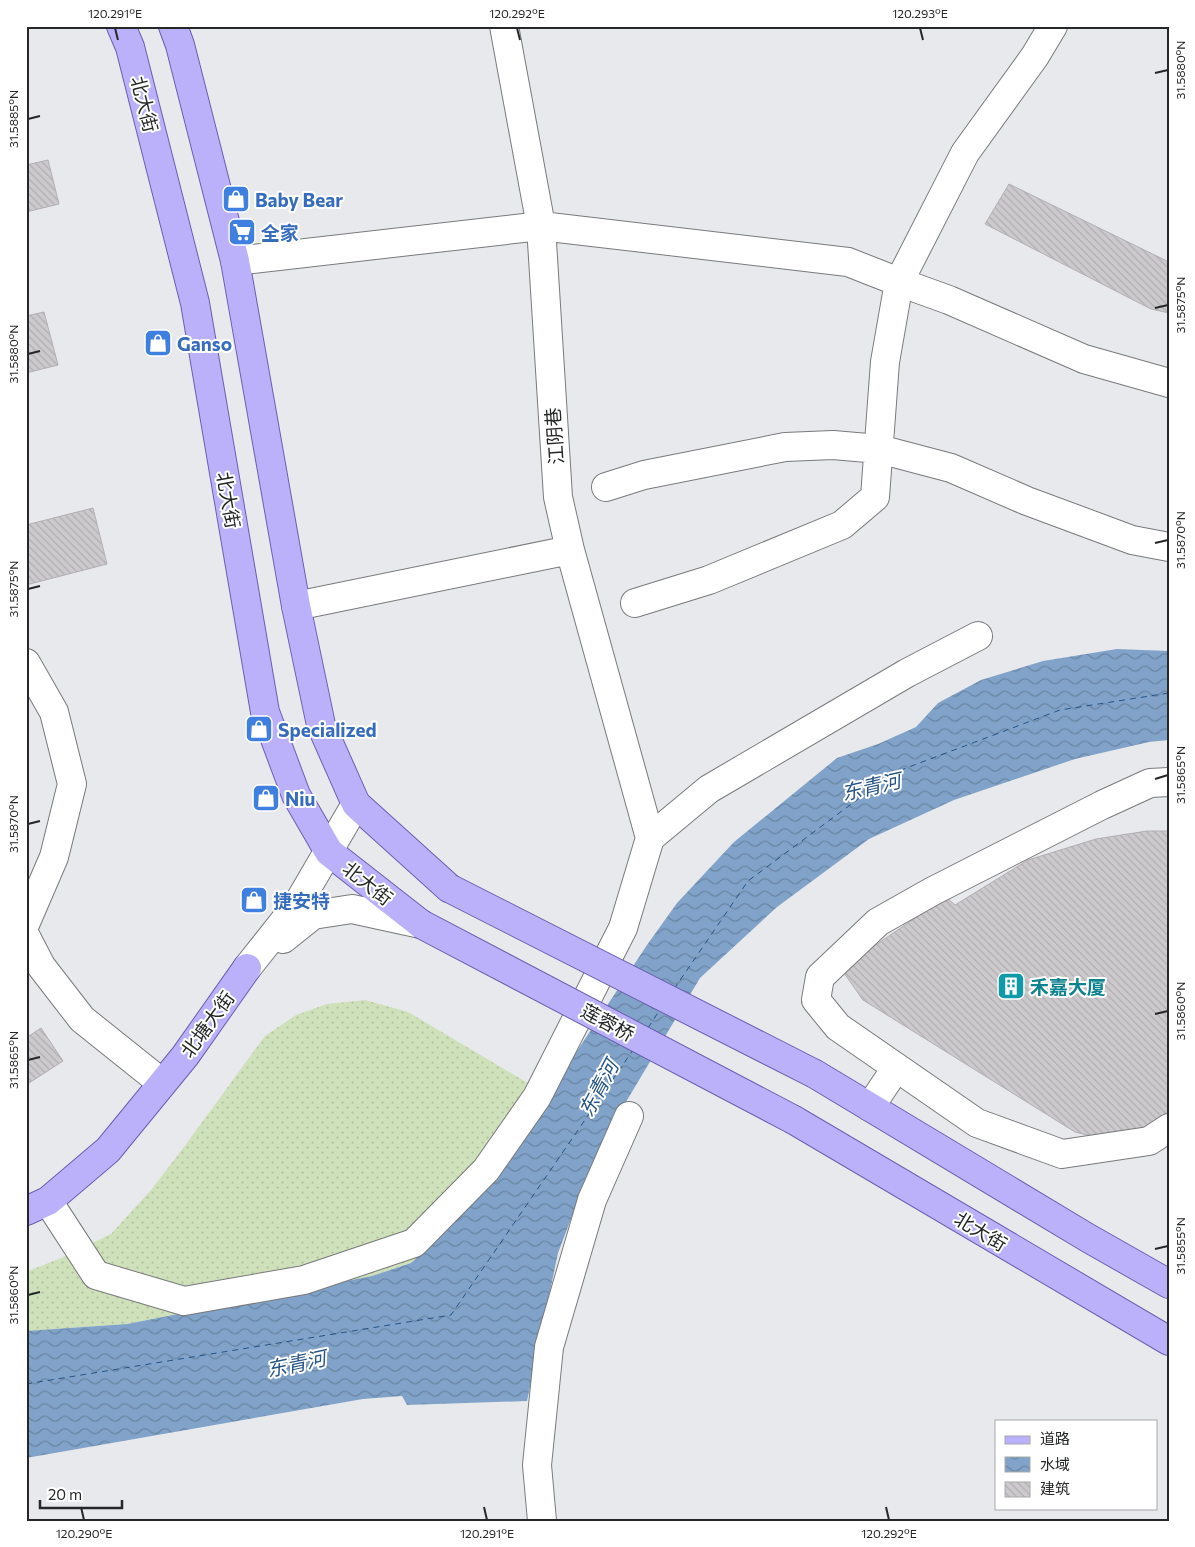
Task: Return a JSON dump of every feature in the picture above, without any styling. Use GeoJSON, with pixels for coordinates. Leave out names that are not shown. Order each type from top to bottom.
{"type":"FeatureCollection","features":[{"type":"Feature","properties":{"kind":"main road","name":"北大街"},"geometry":{"type":"LineString","coordinates":[[121,26],[130,47],[195,303],[265,712],[296,795],[329,852],[421,924]]}},
{"type":"Feature","properties":{"kind":"main road"},"geometry":{"type":"LineString","coordinates":[[173,26],[180,44],[235,261],[296,606],[321,726],[356,804],[449,888],[815,1074],[1088,1238],[1169,1284]]}},
{"type":"Feature","properties":{"kind":"main road","name":"莲蓉桥"},"geometry":{"type":"LineString","coordinates":[[421,924],[794,1120]]}},
{"type":"Feature","properties":{"kind":"main road","name":"北塘大街"},"geometry":{"type":"LineString","coordinates":[[37,1206],[108,1150],[185,1056],[247,968]]}},
{"type":"Feature","properties":{"kind":"main road","name":"北大街"},"geometry":{"type":"LineString","coordinates":[[794,1120],[1169,1341]]}},
{"type":"Feature","properties":{"kind":"street","name":"江阴巷"},"geometry":{"type":"LineString","coordinates":[[504,26],[542,226],[558,497],[570,550],[650,838]]}},
{"type":"Feature","properties":{"kind":"street"},"geometry":{"type":"LineString","coordinates":[[635,603],[709,580],[842,524],[875,497],[885,362],[899,282],[964,153],[1035,56],[1053,26]]}},
{"type":"Feature","properties":{"kind":"street"},"geometry":{"type":"LineString","coordinates":[[235,261],[542,226],[848,262],[949,300],[1084,359],[1169,383]]}},
{"type":"Feature","properties":{"kind":"street"},"geometry":{"type":"LineString","coordinates":[[606,486],[644,475],[785,447],[833,445],[879,449],[951,468],[1027,501],[1132,540],[1169,547]]}},
{"type":"Feature","properties":{"kind":"street"},"geometry":{"type":"LineString","coordinates":[[296,606],[570,550]]}},
{"type":"Feature","properties":{"kind":"street"},"geometry":{"type":"LineString","coordinates":[[37,1206],[96,1274],[184,1301],[304,1280],[414,1243],[486,1170],[537,1097],[623,928],[650,838],[709,789],[907,673],[978,636]]}},
{"type":"Feature","properties":{"kind":"street"},"geometry":{"type":"LineString","coordinates":[[26,664],[54,712],[72,784],[54,856],[26,922]]}},
{"type":"Feature","properties":{"kind":"street"},"geometry":{"type":"LineString","coordinates":[[1169,782],[1150,783],[1102,805],[925,895],[878,922],[820,977],[816,1000],[838,1027],[977,1123],[1062,1154],[1149,1141],[1169,1128]]}},
{"type":"Feature","properties":{"kind":"street"},"geometry":{"type":"LineString","coordinates":[[247,968],[297,905],[356,804]]}},
{"type":"Feature","properties":{"kind":"street","name":"北塘大街"},"geometry":{"type":"LineString","coordinates":[[247,968],[313,915],[352,909],[421,924]]}},
{"type":"Feature","properties":{"kind":"street"},"geometry":{"type":"LineString","coordinates":[[26,937],[40,966],[82,1019],[162,1084]]}},
{"type":"Feature","properties":{"kind":"street"},"geometry":{"type":"LineString","coordinates":[[870,1107],[896,1068]]}},
{"type":"Feature","properties":{"kind":"street"},"geometry":{"type":"LineString","coordinates":[[542,1521],[538,1465],[549,1347],[592,1200],[629,1116]]}},
{"type":"Feature","properties":{"kind":"green space"},"geometry":{"type":"Polygon","coordinates":[[[365,1000],[408,1012],[548,1095],[475,1201],[440,1237],[411,1263],[372,1276],[127,1324],[26,1331],[26,1272],[61,1258],[111,1234],[151,1190],[265,1036],[296,1015],[327,1004],[365,1000]]]}},
{"type":"Feature","properties":{"kind":"water","name":"东青河"},"geometry":{"type":"Polygon","coordinates":[[[1117,649],[1169,651],[1169,740],[1149,742],[1075,759],[954,800],[869,839],[777,907],[700,978],[608,1132],[582,1190],[558,1253],[527,1401],[407,1405],[402,1396],[363,1399],[26,1458],[26,1331],[127,1324],[372,1276],[411,1263],[440,1237],[475,1201],[677,903],[734,842],[837,758],[878,744],[916,727],[938,703],[981,680],[1043,661],[1117,649]]]}},
{"type":"Feature","properties":{"kind":"building"},"geometry":{"type":"Polygon","coordinates":[[[48,160],[59,204],[26,212],[26,165],[48,160]]]}},
{"type":"Feature","properties":{"kind":"building"},"geometry":{"type":"Polygon","coordinates":[[[1009,184],[1169,262],[1169,313],[1151,309],[985,224],[1009,184]]]}},
{"type":"Feature","properties":{"kind":"building"},"geometry":{"type":"Polygon","coordinates":[[[44,312],[58,365],[26,373],[26,316],[44,312]]]}},
{"type":"Feature","properties":{"kind":"building"},"geometry":{"type":"Polygon","coordinates":[[[93,508],[107,564],[26,585],[26,525],[93,508]]]}},
{"type":"Feature","properties":{"kind":"building","name":"禾嘉大厦"},"geometry":{"type":"Polygon","coordinates":[[[1147,831],[1169,831],[1169,1112],[1162,1120],[1142,1135],[1104,1139],[1075,1132],[863,1000],[844,973],[867,951],[946,897],[955,905],[1028,860],[1096,839],[1147,831]]]}},
{"type":"Feature","properties":{"kind":"building"},"geometry":{"type":"Polygon","coordinates":[[[41,1028],[63,1061],[26,1085],[26,1038],[41,1028]]]}},
{"type":"Feature","properties":{"kind":"ferry route"},"geometry":{"type":"LineString","coordinates":[[674,989],[748,881],[893,773],[1060,710],[1169,693]]}},
{"type":"Feature","properties":{"kind":"ferry route"},"geometry":{"type":"LineString","coordinates":[[648,1028],[659,1011]]}},
{"type":"Feature","properties":{"kind":"ferry route"},"geometry":{"type":"LineString","coordinates":[[26,1384],[451,1315],[633,1050]]}},
{"type":"Feature","properties":{"kind":"place","name":"Baby Bear"},"geometry":{"type":"Point","coordinates":[236,199]}},
{"type":"Feature","properties":{"kind":"place","name":"全家"},"geometry":{"type":"Point","coordinates":[242,232]}},
{"type":"Feature","properties":{"kind":"place","name":"Ganso"},"geometry":{"type":"Point","coordinates":[158,343]}},
{"type":"Feature","properties":{"kind":"place","name":"Specialized"},"geometry":{"type":"Point","coordinates":[259,729]}},
{"type":"Feature","properties":{"kind":"place","name":"Niu"},"geometry":{"type":"Point","coordinates":[266,798]}},
{"type":"Feature","properties":{"kind":"place","name":"捷安特"},"geometry":{"type":"Point","coordinates":[254,900]}},
{"type":"Feature","properties":{"kind":"place","name":"禾嘉大厦"},"geometry":{"type":"Point","coordinates":[1011,986]}}]}
